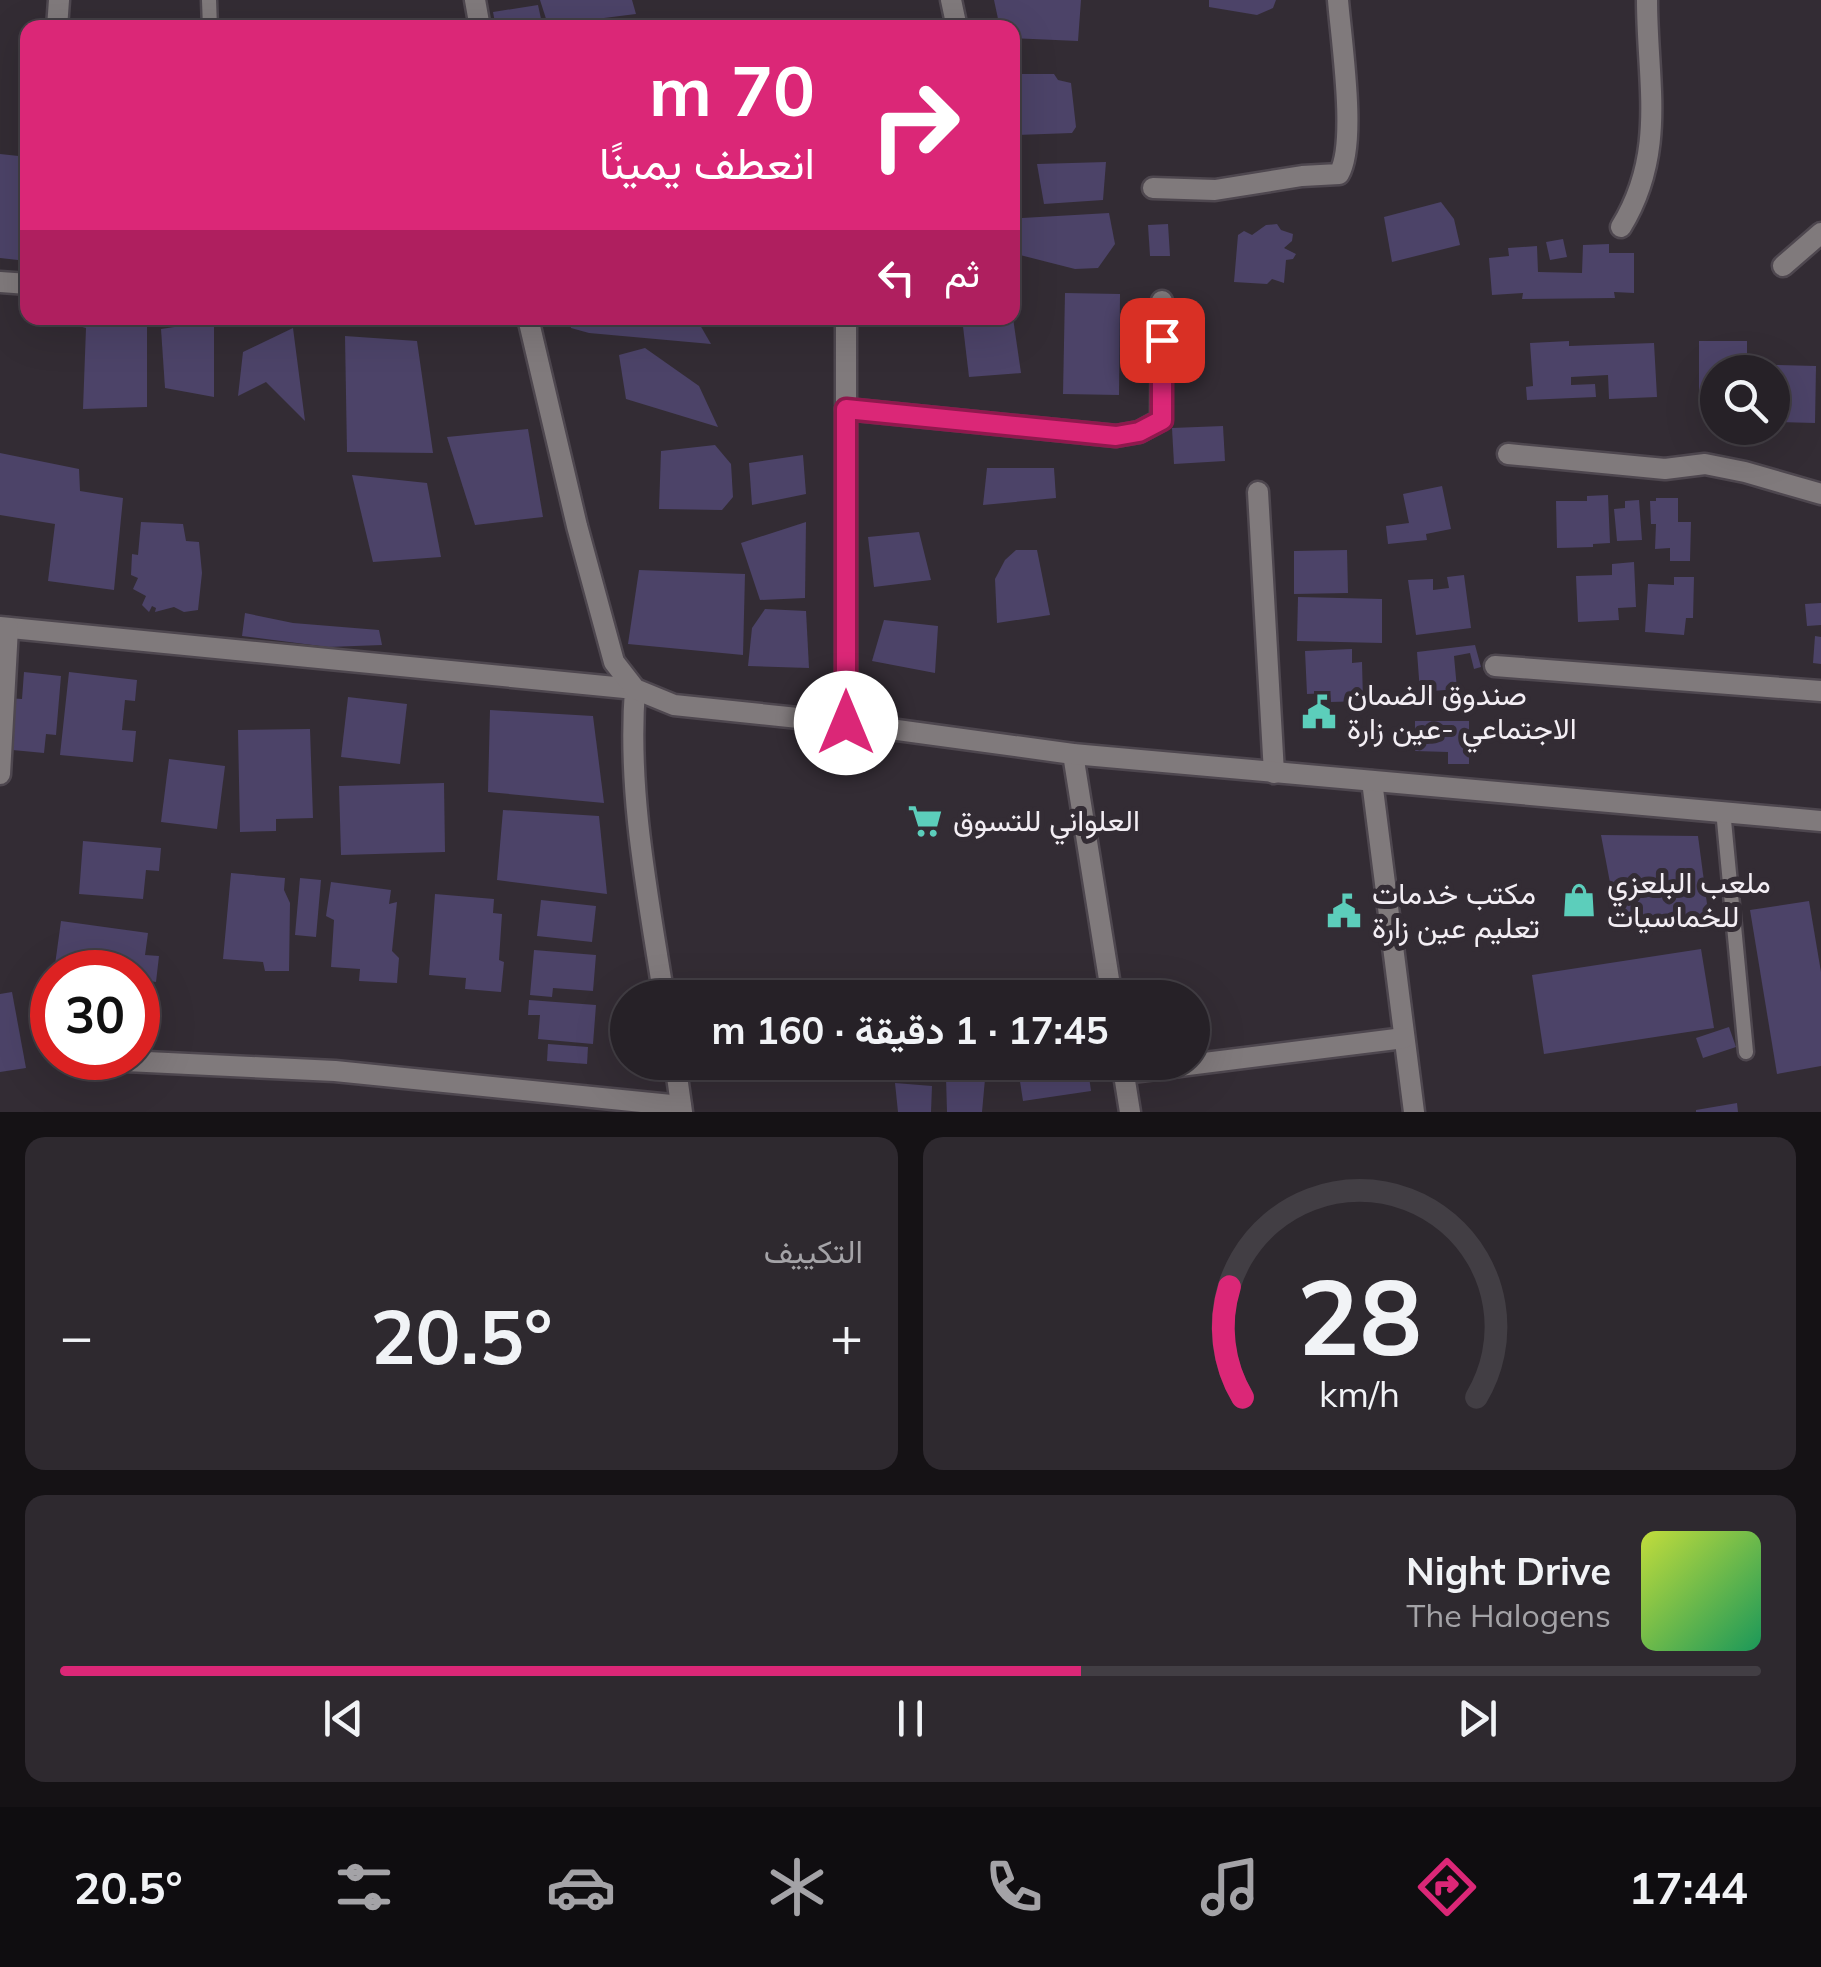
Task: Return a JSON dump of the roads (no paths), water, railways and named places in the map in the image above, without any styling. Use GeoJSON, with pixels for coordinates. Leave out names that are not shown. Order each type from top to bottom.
{"type":"FeatureCollection","features":[{"type":"Feature","properties":{"kind":"street"},"geometry":{"type":"LineString","coordinates":[[1153,188],[1216,190],[1339,174],[1346,162],[1346,91],[1338,0]]}},
{"type":"Feature","properties":{"kind":"street"},"geometry":{"type":"LineString","coordinates":[[1622,226],[1647,172],[1653,127],[1647,0]]}},
{"type":"Feature","properties":{"kind":"street"},"geometry":{"type":"LineString","coordinates":[[1783,266],[1821,233]]}},
{"type":"Feature","properties":{"kind":"street"},"geometry":{"type":"LineString","coordinates":[[846,409],[1116,436],[1139,432],[1162,420],[1162,301]]}},
{"type":"Feature","properties":{"kind":"street"},"geometry":{"type":"LineString","coordinates":[[530,325],[614,662],[635,689],[633,736],[638,811],[661,980]]}},
{"type":"Feature","properties":{"kind":"street"},"geometry":{"type":"LineString","coordinates":[[846,325],[846,723]]}},
{"type":"Feature","properties":{"kind":"street"},"geometry":{"type":"LineString","coordinates":[[1508,454],[1665,469],[1706,464],[1821,494]]}},
{"type":"Feature","properties":{"kind":"street"},"geometry":{"type":"LineString","coordinates":[[1258,492],[1274,774]]}},
{"type":"Feature","properties":{"kind":"street"},"geometry":{"type":"LineString","coordinates":[[0,774],[4,628],[635,689],[674,704],[1073,754],[1821,821]]}},
{"type":"Feature","properties":{"kind":"street"},"geometry":{"type":"LineString","coordinates":[[1496,666],[1821,691]]}},
{"type":"Feature","properties":{"kind":"street"},"geometry":{"type":"LineString","coordinates":[[1073,754],[1109,980]]}},
{"type":"Feature","properties":{"kind":"street"},"geometry":{"type":"LineString","coordinates":[[1372,781],[1414,1112]]}},
{"type":"Feature","properties":{"kind":"street"},"geometry":{"type":"LineString","coordinates":[[1210,1059],[1404,1038]]}},
{"type":"Feature","properties":{"kind":"street"},"geometry":{"type":"LineString","coordinates":[[160,1063],[335,1071],[681,1109],[677,1080]]}},
{"type":"Feature","properties":{"kind":"street"},"geometry":{"type":"LineString","coordinates":[[1125,1080],[1130,1112]]}},
{"type":"Feature","properties":{"kind":"lane"},"geometry":{"type":"LineString","coordinates":[[1722,810],[1746,1052]]}},
{"type":"Feature","properties":{"kind":"place","name":"صندوق الضمان الاجتماعي -عين زارة"},"geometry":{"type":"Point","coordinates":[1319,712]}},
{"type":"Feature","properties":{"kind":"place","name":"العلواني للتسوق"},"geometry":{"type":"Point","coordinates":[925,821]}},
{"type":"Feature","properties":{"kind":"place","name":"ملعب البلعزي للخماسيات"},"geometry":{"type":"Point","coordinates":[1579,900]}},
{"type":"Feature","properties":{"kind":"place","name":"مكتب خدمات تعليم عين زارة"},"geometry":{"type":"Point","coordinates":[1344,911]}}]}
